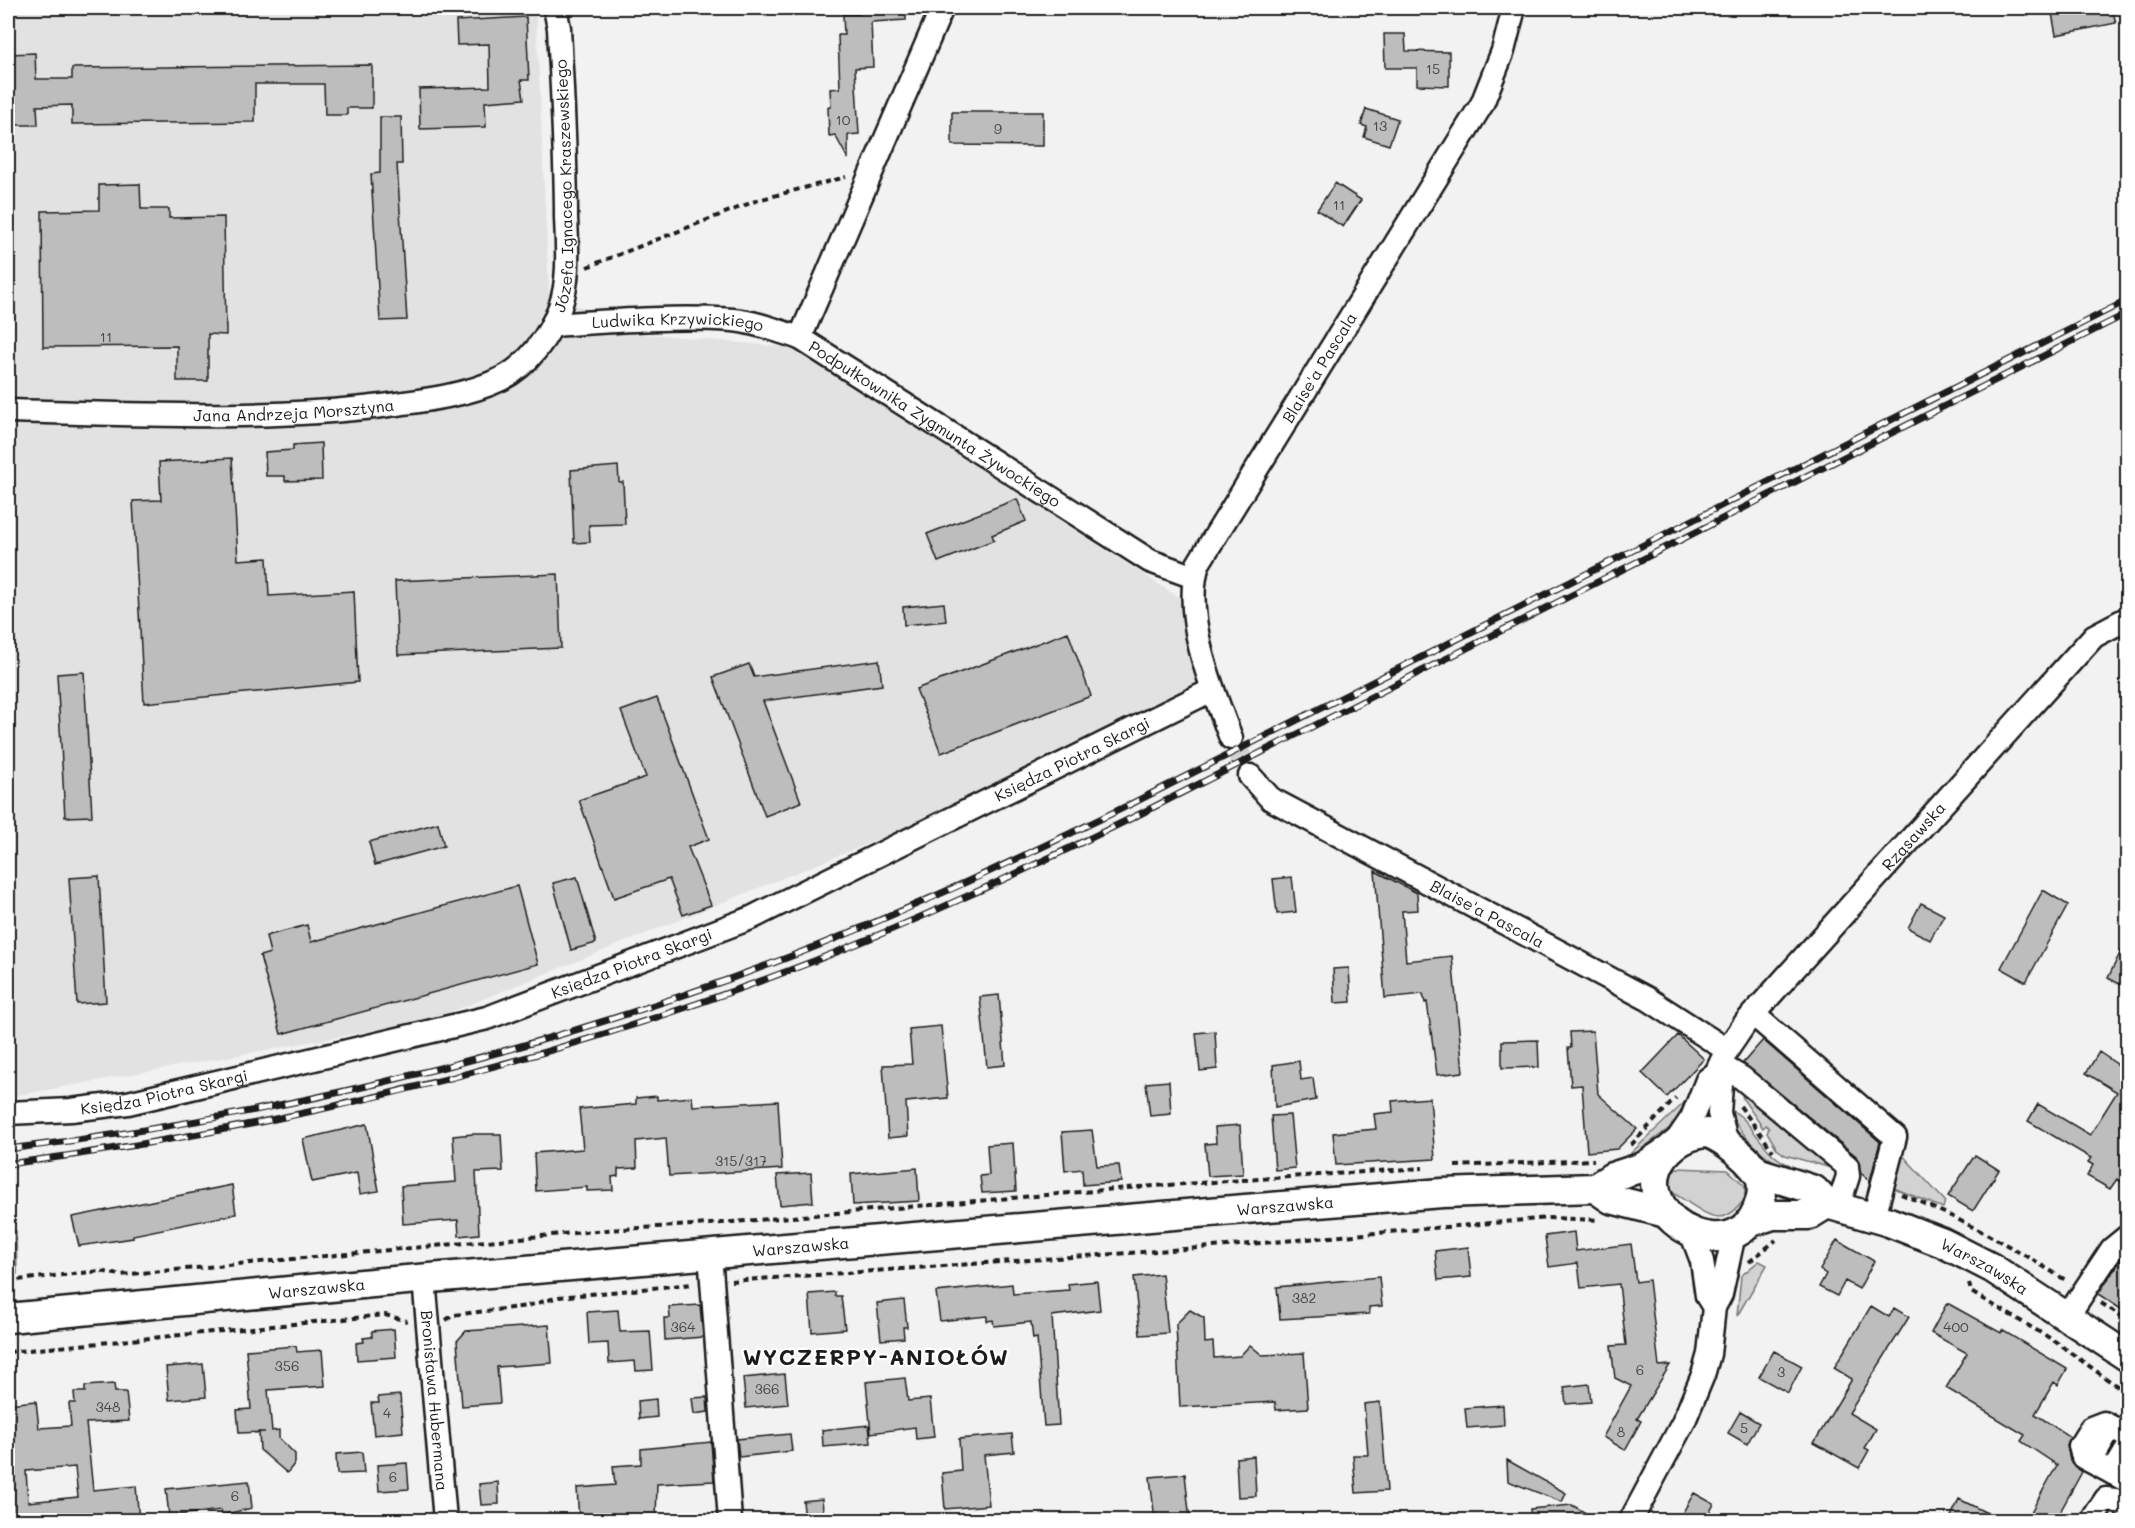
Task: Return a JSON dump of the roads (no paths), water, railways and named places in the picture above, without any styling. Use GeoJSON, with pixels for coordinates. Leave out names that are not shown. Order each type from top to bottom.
{"type":"FeatureCollection","features":[{"type":"Feature","properties":{"kind":"main road"},"geometry":{"type":"LineString","coordinates":[[1743,1228],[1760,1194],[1761,1181],[1757,1172],[1718,1136],[1707,1133],[1688,1136],[1670,1147],[1657,1176],[1656,1189],[1659,1202],[1666,1213],[1691,1232],[1713,1238],[1743,1228],[1773,1215],[1809,1215],[1833,1206]]}},
{"type":"Feature","properties":{"kind":"main road","name":"Warszawska"},"geometry":{"type":"LineString","coordinates":[[8,1318],[710,1254],[1442,1193],[1595,1188],[1612,1177],[1643,1167],[1670,1147]]}},
{"type":"Feature","properties":{"kind":"main road","name":"Warszawska"},"geometry":{"type":"LineString","coordinates":[[1757,1172],[1814,1190],[1833,1206],[1874,1218],[1962,1253],[1992,1268],[2127,1357]]}},
{"type":"Feature","properties":{"kind":"main road","name":"Warszawska"},"geometry":{"type":"LineString","coordinates":[[1595,1188],[1611,1199],[1666,1213]]}},
{"type":"Feature","properties":{"kind":"street","name":"Józefa Ignacego Kraszewskiego"},"geometry":{"type":"LineString","coordinates":[[552,326],[561,305],[567,274],[566,179],[559,27],[555,8]]}},
{"type":"Feature","properties":{"kind":"street","name":"Podpułkownika Zygmunta Żywockiego"},"geometry":{"type":"LineString","coordinates":[[942,8],[800,338],[1150,561],[1194,576]]}},
{"type":"Feature","properties":{"kind":"street","name":"Blaise'a Pascala"},"geometry":{"type":"LineString","coordinates":[[1230,738],[1212,690],[1194,609],[1194,576],[1204,552],[1482,104],[1503,51],[1514,8]]}},
{"type":"Feature","properties":{"kind":"street","name":"Ludwika Krzywickiego"},"geometry":{"type":"LineString","coordinates":[[552,326],[615,321],[734,320],[769,327],[800,338]]}},
{"type":"Feature","properties":{"kind":"street","name":"Jana Andrzeja Morsztyna"},"geometry":{"type":"LineString","coordinates":[[8,411],[316,414],[410,403],[477,388],[503,378],[531,356],[552,326]]}},
{"type":"Feature","properties":{"kind":"street","name":"Rząsawska"},"geometry":{"type":"LineString","coordinates":[[1670,1147],[1692,1118],[1707,1080],[1753,1014],[2094,636],[2127,618]]}},
{"type":"Feature","properties":{"kind":"street","name":"Księdza Piotra Skargi"},"geometry":{"type":"LineString","coordinates":[[8,1113],[71,1110],[128,1103],[487,1018],[751,918],[1212,690]]}},
{"type":"Feature","properties":{"kind":"street","name":"Blaise'a Pascala"},"geometry":{"type":"LineString","coordinates":[[1250,776],[1271,799],[1648,999],[1721,1063],[1847,1166],[1848,1176],[1833,1206]]}},
{"type":"Feature","properties":{"kind":"street"},"geometry":{"type":"LineString","coordinates":[[1753,1014],[1895,1137],[1874,1218]]}},
{"type":"Feature","properties":{"kind":"street"},"geometry":{"type":"LineString","coordinates":[[1721,1063],[1719,1113],[1727,1143]]}},
{"type":"Feature","properties":{"kind":"street"},"geometry":{"type":"LineString","coordinates":[[1631,1521],[1695,1396],[1708,1354],[1714,1307],[1721,1294],[1743,1228]]}},
{"type":"Feature","properties":{"kind":"street"},"geometry":{"type":"LineString","coordinates":[[1691,1232],[1702,1261],[1707,1296],[1714,1307]]}},
{"type":"Feature","properties":{"kind":"street"},"geometry":{"type":"LineString","coordinates":[[2067,1317],[2112,1250],[2127,1236]]}},
{"type":"Feature","properties":{"kind":"street"},"geometry":{"type":"LineString","coordinates":[[710,1254],[730,1521]]}},
{"type":"Feature","properties":{"kind":"street","name":"Bronisława Hubermana"},"geometry":{"type":"LineString","coordinates":[[424,1279],[445,1521]]}},
{"type":"Feature","properties":{"kind":"street"},"geometry":{"type":"LineString","coordinates":[[2119,1432],[2091,1461],[2124,1479],[2127,1448]]}},
{"type":"Feature","properties":{"kind":"street"},"geometry":{"type":"LineString","coordinates":[[2092,1521],[2106,1499],[2115,1500],[2127,1507]]}},
{"type":"Feature","properties":{"kind":"tunnel"},"geometry":{"type":"LineString","coordinates":[[1231,738],[1250,776]]}},
{"type":"Feature","properties":{"kind":"railway"},"geometry":{"type":"LineString","coordinates":[[8,1149],[108,1136],[208,1119],[306,1100],[404,1077],[502,1052],[598,1023],[694,992],[833,940],[962,884],[1131,804],[2128,300]]}},
{"type":"Feature","properties":{"kind":"railway"},"geometry":{"type":"LineString","coordinates":[[8,1164],[109,1150],[308,1112],[504,1064],[697,1004],[837,952],[966,897],[1136,816],[2128,313]]}},
{"type":"Feature","properties":{"kind":"district","name":"WYCZERPY-ANIOŁÓW"},"geometry":{"type":"Point","coordinates":[876,1357]}}]}
